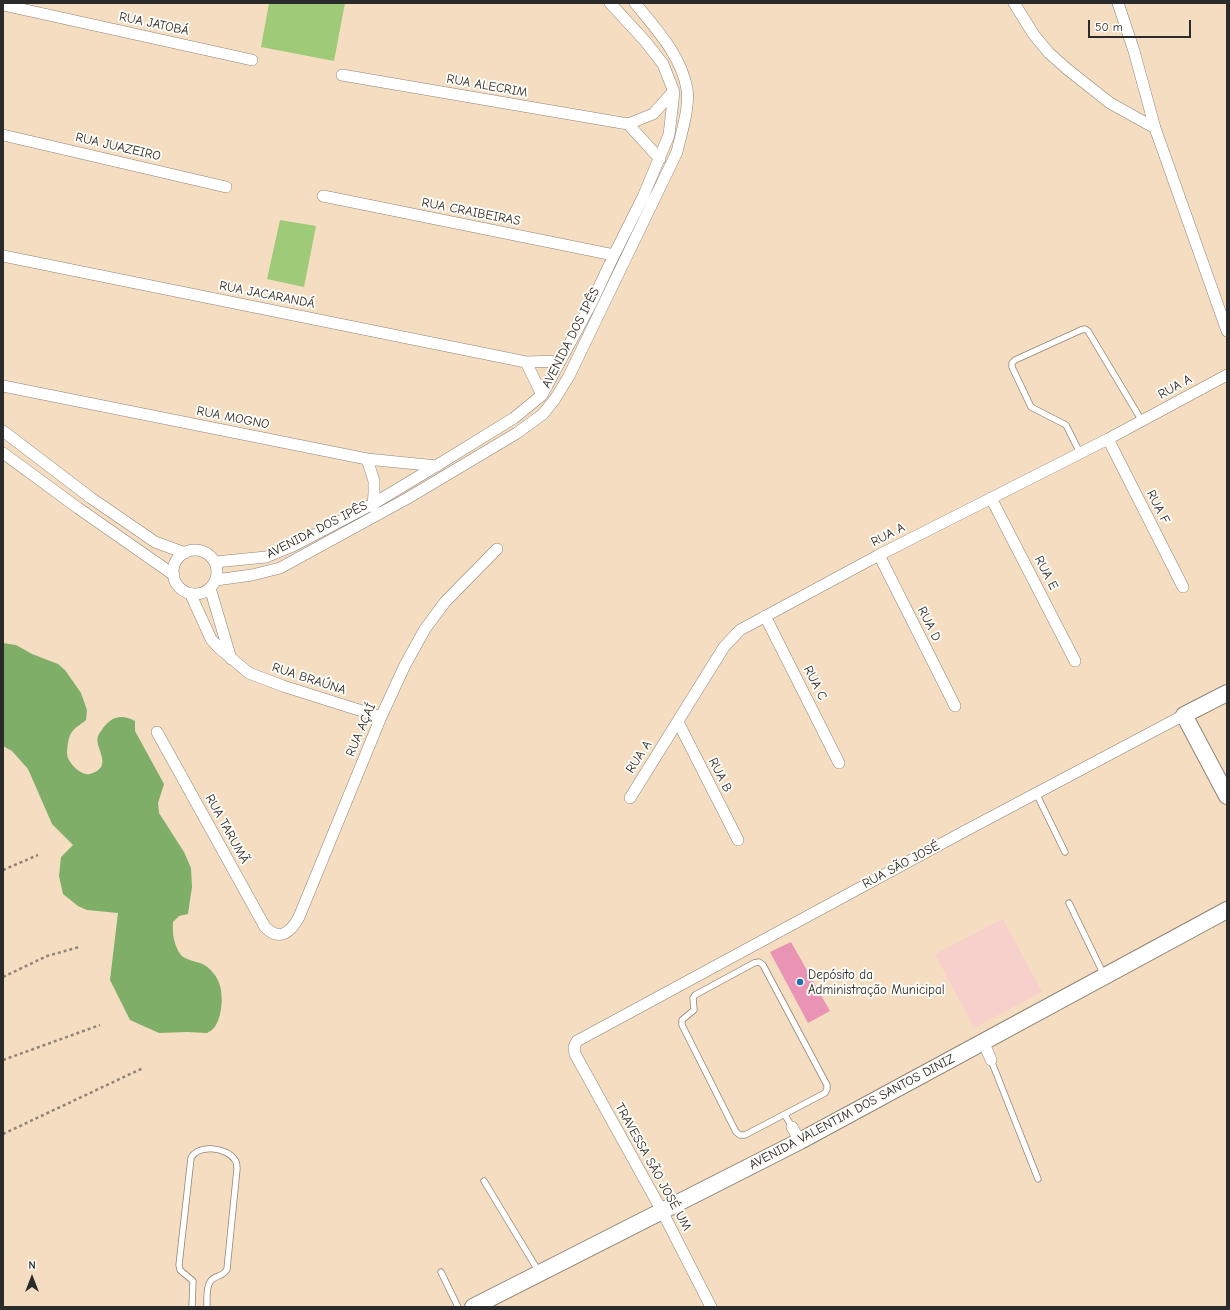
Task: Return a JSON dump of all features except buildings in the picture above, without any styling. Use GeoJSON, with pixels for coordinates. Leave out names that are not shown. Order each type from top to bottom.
{"type":"FeatureCollection","features":[{"type":"Feature","properties":{"kind":"street","name":"AVENIDA DOS IPÊS"},"geometry":{"type":"LineString","coordinates":[[215,562],[266,557],[293,546],[372,504],[436,466],[514,418],[542,395],[592,304],[614,255],[643,197],[669,135],[674,92],[663,64],[645,41],[610,3]]}},
{"type":"Feature","properties":{"kind":"street","name":"AVENIDA DOS IPÊS"},"geometry":{"type":"LineString","coordinates":[[190,593],[202,593],[213,584],[280,568],[452,472],[517,433],[543,414],[555,399],[569,376],[678,152],[685,116],[687,90],[679,65],[667,45],[635,3]]}},
{"type":"Feature","properties":{"kind":"street"},"geometry":{"type":"LineString","coordinates":[[1014,3],[1034,35],[1049,53],[1067,69],[1110,103],[1155,128]]}},
{"type":"Feature","properties":{"kind":"street"},"geometry":{"type":"LineString","coordinates":[[1118,3],[1134,51],[1155,128],[1227,331]]}},
{"type":"Feature","properties":{"kind":"street","name":"RUA JATOBÁ"},"geometry":{"type":"LineString","coordinates":[[3,5],[252,60]]}},
{"type":"Feature","properties":{"kind":"street","name":"RUA ALECRIM"},"geometry":{"type":"LineString","coordinates":[[342,75],[628,124]]}},
{"type":"Feature","properties":{"kind":"street"},"geometry":{"type":"LineString","coordinates":[[660,159],[628,124],[653,114],[674,92]]}},
{"type":"Feature","properties":{"kind":"street","name":"RUA JUAZEIRO"},"geometry":{"type":"LineString","coordinates":[[3,135],[226,187]]}},
{"type":"Feature","properties":{"kind":"street","name":"RUA CRAIBEIRAS"},"geometry":{"type":"LineString","coordinates":[[323,196],[614,255]]}},
{"type":"Feature","properties":{"kind":"street","name":"RUA JACARANDÁ"},"geometry":{"type":"LineString","coordinates":[[3,256],[526,362],[560,361]]}},
{"type":"Feature","properties":{"kind":"street"},"geometry":{"type":"LineString","coordinates":[[526,362],[542,395]]}},
{"type":"Feature","properties":{"kind":"street","name":"RUA A"},"geometry":{"type":"LineString","coordinates":[[630,798],[724,647],[740,630],[879,555],[1108,439],[1227,375]]}},
{"type":"Feature","properties":{"kind":"street","name":"RUA MOGNO"},"geometry":{"type":"LineString","coordinates":[[5,389],[367,459],[436,466],[452,472]]}},
{"type":"Feature","properties":{"kind":"street"},"geometry":{"type":"LineString","coordinates":[[3,431],[91,498],[155,542],[185,553]]}},
{"type":"Feature","properties":{"kind":"street","name":"RUA F"},"geometry":{"type":"LineString","coordinates":[[1108,439],[1183,587]]}},
{"type":"Feature","properties":{"kind":"street"},"geometry":{"type":"LineString","coordinates":[[3,453],[78,508],[174,575]]}},
{"type":"Feature","properties":{"kind":"street"},"geometry":{"type":"LineString","coordinates":[[367,459],[374,481],[372,504],[374,516]]}},
{"type":"Feature","properties":{"kind":"street","name":"RUA E"},"geometry":{"type":"LineString","coordinates":[[991,498],[1075,661]]}},
{"type":"Feature","properties":{"kind":"street","name":"RUA AÇAÍ"},"geometry":{"type":"LineString","coordinates":[[277,935],[284,934],[292,929],[299,916],[381,717],[405,665],[425,629],[445,602],[497,549]]}},
{"type":"Feature","properties":{"kind":"street"},"geometry":{"type":"LineString","coordinates":[[190,593],[182,590],[177,583],[174,575],[174,566],[178,559],[185,553],[193,551],[202,552],[209,555],[215,562],[217,571],[213,584],[231,659]]}},
{"type":"Feature","properties":{"kind":"street","name":"RUA D"},"geometry":{"type":"LineString","coordinates":[[879,555],[955,706]]}},
{"type":"Feature","properties":{"kind":"street","name":"RUA BRAÚNA"},"geometry":{"type":"LineString","coordinates":[[190,593],[211,639],[231,659],[249,673],[276,684],[381,717]]}},
{"type":"Feature","properties":{"kind":"street","name":"RUA C"},"geometry":{"type":"LineString","coordinates":[[765,616],[839,763]]}},
{"type":"Feature","properties":{"kind":"street","name":"RUA SÃO JOSÉ"},"geometry":{"type":"LineString","coordinates":[[577,1041],[965,830],[1227,693]]}},
{"type":"Feature","properties":{"kind":"street"},"geometry":{"type":"LineString","coordinates":[[1184,716],[1227,796]]}},
{"type":"Feature","properties":{"kind":"street","name":"RUA B"},"geometry":{"type":"LineString","coordinates":[[678,722],[738,840]]}},
{"type":"Feature","properties":{"kind":"street","name":"RUA TARUMÃ"},"geometry":{"type":"LineString","coordinates":[[157,732],[265,927],[269,932],[277,935]]}},
{"type":"Feature","properties":{"kind":"street","name":"AVENIDA VALENTIM DOS SANTOS DINIZ"},"geometry":{"type":"LineString","coordinates":[[474,1307],[800,1141],[1227,910]]}},
{"type":"Feature","properties":{"kind":"street","name":"TRAVESSA SÃO JOSÉ UM"},"geometry":{"type":"LineString","coordinates":[[577,1041],[574,1047],[575,1054],[662,1211],[710,1307]]}},
{"type":"Feature","properties":{"kind":"street"},"geometry":{"type":"LineString","coordinates":[[983,1041],[991,1060]]}},
{"type":"Feature","properties":{"kind":"street"},"geometry":{"type":"LineString","coordinates":[[792,1127],[800,1141]]}},
{"type":"Feature","properties":{"kind":"lane"},"geometry":{"type":"LineString","coordinates":[[1080,453],[1066,425],[1031,407],[1012,367],[1012,363],[1015,360],[1081,330],[1088,331],[1142,421]]}},
{"type":"Feature","properties":{"kind":"lane"},"geometry":{"type":"LineString","coordinates":[[1036,794],[1065,852]]}},
{"type":"Feature","properties":{"kind":"lane"},"geometry":{"type":"LineString","coordinates":[[1069,903],[1105,977]]}},
{"type":"Feature","properties":{"kind":"lane"},"geometry":{"type":"LineString","coordinates":[[759,962],[763,965],[827,1085],[825,1093],[785,1115],[744,1135],[740,1135],[736,1132],[682,1025],[682,1020],[694,1010],[693,998],[695,994],[754,963],[759,962]]}},
{"type":"Feature","properties":{"kind":"lane"},"geometry":{"type":"LineString","coordinates":[[991,1060],[1038,1179]]}},
{"type":"Feature","properties":{"kind":"lane"},"geometry":{"type":"LineString","coordinates":[[785,1115],[792,1127]]}},
{"type":"Feature","properties":{"kind":"lane"},"geometry":{"type":"LineString","coordinates":[[192,1307],[193,1281],[180,1270],[179,1265],[191,1158],[198,1151],[210,1149],[222,1151],[231,1155],[235,1159],[237,1169],[227,1269],[225,1273],[210,1282],[208,1286],[207,1307]]}},
{"type":"Feature","properties":{"kind":"lane"},"geometry":{"type":"LineString","coordinates":[[484,1181],[540,1274]]}},
{"type":"Feature","properties":{"kind":"lane"},"geometry":{"type":"LineString","coordinates":[[441,1272],[458,1307]]}},
{"type":"Feature","properties":{"kind":"path"},"geometry":{"type":"LineString","coordinates":[[3,870],[38,855]]}},
{"type":"Feature","properties":{"kind":"path"},"geometry":{"type":"LineString","coordinates":[[3,976],[47,956],[79,947]]}},
{"type":"Feature","properties":{"kind":"path"},"geometry":{"type":"LineString","coordinates":[[3,1060],[100,1026]]}},
{"type":"Feature","properties":{"kind":"path"},"geometry":{"type":"LineString","coordinates":[[3,1134],[143,1068]]}},
{"type":"Feature","properties":{"kind":"shaded area"},"geometry":{"type":"Polygon","coordinates":[[[1003,919],[1042,992],[974,1028],[935,954],[1003,919]]]}},
{"type":"Feature","properties":{"kind":"green space"},"geometry":{"type":"Polygon","coordinates":[[[269,3],[345,3],[334,61],[261,47],[269,3]]]}},
{"type":"Feature","properties":{"kind":"green space"},"geometry":{"type":"Polygon","coordinates":[[[280,220],[316,226],[304,287],[267,279],[280,220]]]}},
{"type":"Feature","properties":{"kind":"green space"},"geometry":{"type":"Polygon","coordinates":[[[3,643],[16,645],[32,654],[58,664],[65,670],[81,693],[87,710],[86,720],[71,734],[68,741],[67,752],[71,763],[81,772],[91,774],[100,769],[102,760],[97,740],[106,724],[118,717],[126,717],[135,721],[135,731],[164,784],[158,803],[159,813],[184,852],[191,868],[192,887],[188,914],[179,916],[173,922],[175,944],[183,957],[203,964],[210,969],[217,978],[221,988],[222,1000],[219,1018],[214,1028],[207,1033],[159,1033],[130,1020],[110,980],[118,913],[87,910],[78,906],[63,894],[59,876],[61,857],[73,845],[52,824],[28,769],[12,751],[3,746],[3,643]]]}},
{"type":"Feature","properties":{"kind":"place","name":"Depósito da Administração Municipal"},"geometry":{"type":"Point","coordinates":[800,982]}}]}
